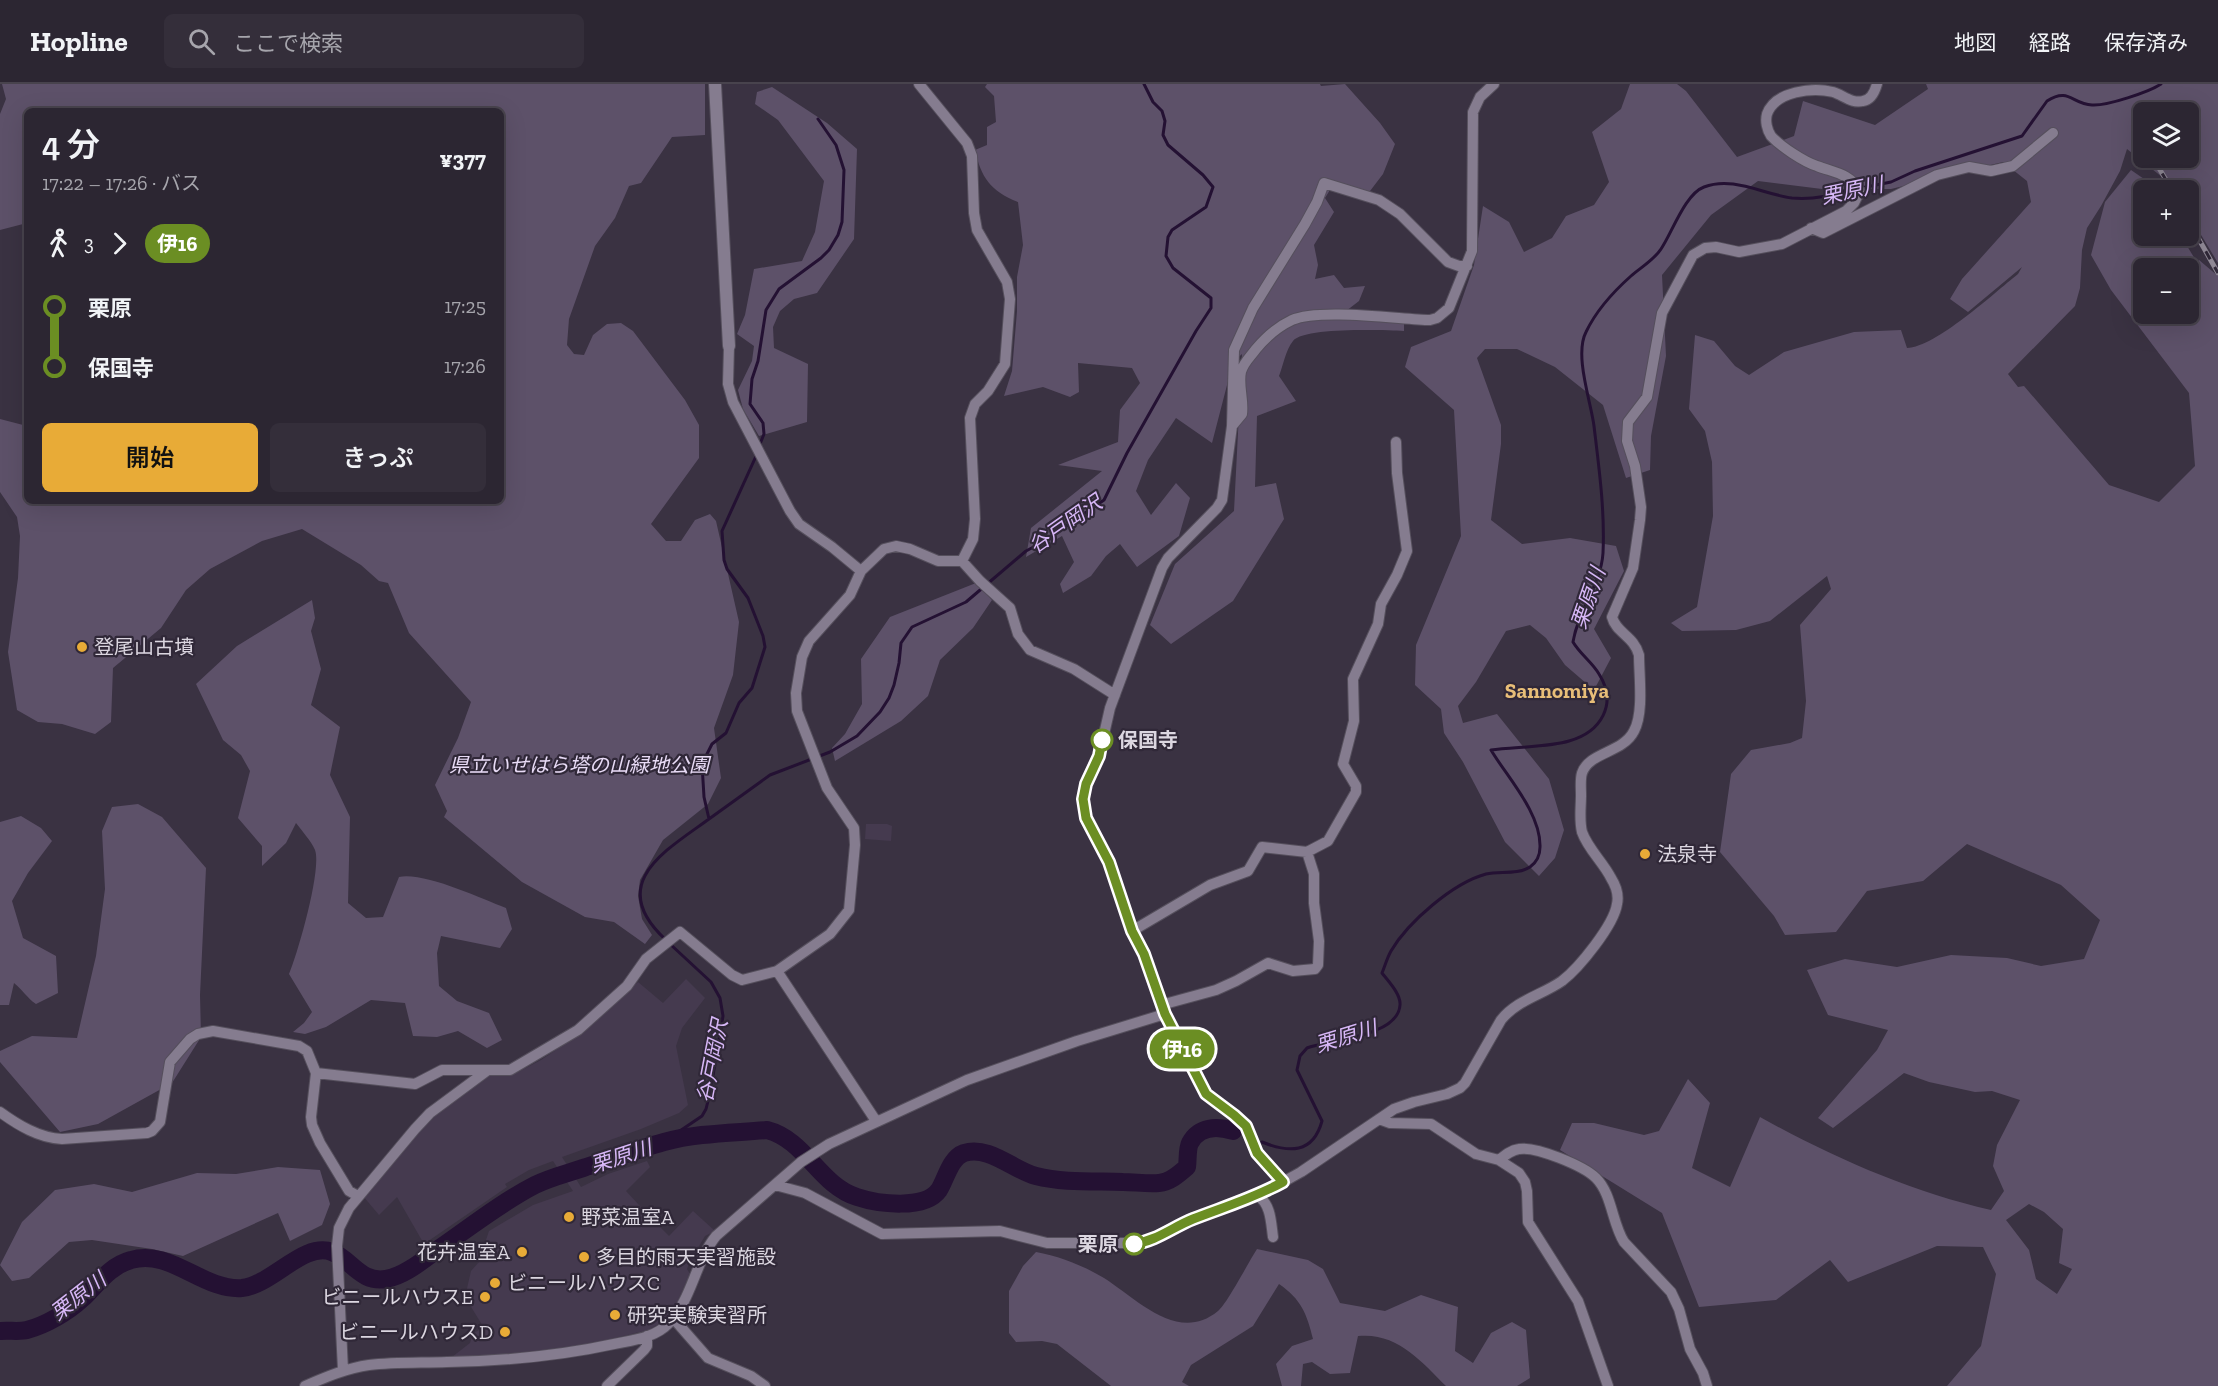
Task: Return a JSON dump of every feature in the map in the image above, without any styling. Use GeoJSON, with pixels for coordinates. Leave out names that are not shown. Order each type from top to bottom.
{"type":"FeatureCollection","features":[{"type":"Feature","properties":{"kind":"street"},"geometry":{"type":"LineString","coordinates":[[715,84],[729,346],[728,384],[733,402],[799,524],[861,571]]}},
{"type":"Feature","properties":{"kind":"street"},"geometry":{"type":"LineString","coordinates":[[919,84],[967,142],[972,156],[974,213],[977,230],[1007,282],[1010,299],[1005,364],[988,391],[975,404],[970,418],[975,519],[973,539],[962,561]]}},
{"type":"Feature","properties":{"kind":"street"},"geometry":{"type":"LineString","coordinates":[[1232,426],[1242,414],[1240,373],[1243,366],[1274,331],[1292,320],[1312,315],[1430,320],[1437,318],[1449,308],[1472,251],[1473,112],[1480,97],[1494,84]]}},
{"type":"Feature","properties":{"kind":"street"},"geometry":{"type":"LineString","coordinates":[[775,1185],[805,1193],[882,1234],[1000,1231],[1047,1244],[1130,1245],[1148,1241],[1191,1219],[1258,1196],[1301,1172],[1394,1109],[1460,1088],[1470,1076],[1508,1011],[1569,975],[1580,965],[1611,921],[1617,904],[1617,890],[1612,879],[1582,831],[1581,781],[1582,773],[1591,761],[1620,747],[1628,740],[1635,730],[1638,719],[1639,655],[1637,647],[1612,617],[1633,567],[1640,520],[1641,507],[1636,476],[1627,441],[1628,422],[1647,397],[1662,313],[1693,255],[1705,248],[1716,247],[1739,252],[1782,243],[1846,211],[1854,203],[1857,186],[1845,175],[1810,163],[1776,140],[1768,131],[1767,115],[1779,99],[1811,90],[1832,92],[1852,101],[1864,101],[1872,95],[1877,84]]}},
{"type":"Feature","properties":{"kind":"street"},"geometry":{"type":"LineString","coordinates":[[1811,228],[1823,233],[1937,175],[1969,167],[1991,171],[2013,166],[2053,133]]}},
{"type":"Feature","properties":{"kind":"street"},"geometry":{"type":"LineString","coordinates":[[1283,1182],[1257,1153],[1246,1126],[1206,1094],[1163,1010],[1144,954],[1132,931],[1109,862],[1086,818],[1083,799],[1086,784],[1099,756],[1115,695],[1165,563],[1222,500],[1232,426],[1232,357],[1236,343],[1253,308],[1305,224],[1324,183],[1379,200],[1401,214],[1448,262],[1467,266]]}},
{"type":"Feature","properties":{"kind":"street"},"geometry":{"type":"LineString","coordinates":[[1132,931],[1210,885],[1248,871],[1263,847],[1307,852],[1328,841],[1356,792],[1356,786],[1344,764],[1353,721],[1353,679],[1378,624],[1381,604],[1397,575],[1407,550],[1396,473],[1396,442]]}},
{"type":"Feature","properties":{"kind":"street"},"geometry":{"type":"LineString","coordinates":[[316,1073],[415,1084],[442,1070],[510,1070],[578,1030],[627,986],[646,959],[680,932],[738,979],[777,971],[830,933],[849,910],[855,845],[854,828],[827,788],[797,711],[796,693],[801,657],[809,641],[850,595],[861,571],[878,554],[891,546],[910,549],[938,561],[962,561],[1010,608],[1018,634],[1030,650],[1074,669],[1115,695]]}},
{"type":"Feature","properties":{"kind":"street"},"geometry":{"type":"LineString","coordinates":[[305,1386],[343,1370],[378,1364],[519,1359],[591,1349],[647,1336],[663,1328],[683,1305],[705,1250],[716,1236],[801,1162],[817,1152],[876,1121],[967,1080],[1216,990],[1268,963],[1293,971],[1315,969],[1318,965],[1318,941],[1314,873],[1307,852]]}},
{"type":"Feature","properties":{"kind":"street"},"geometry":{"type":"LineString","coordinates":[[777,971],[876,1121]]}},
{"type":"Feature","properties":{"kind":"street"},"geometry":{"type":"LineString","coordinates":[[0,1112],[29,1129],[56,1138],[152,1131],[162,1117],[168,1072],[176,1054],[198,1034],[213,1031],[299,1046],[307,1051],[316,1073],[312,1125],[320,1143],[349,1191],[358,1196]]}},
{"type":"Feature","properties":{"kind":"street"},"geometry":{"type":"LineString","coordinates":[[343,1370],[338,1246],[339,1228],[343,1217],[358,1196],[430,1113],[488,1070]]}},
{"type":"Feature","properties":{"kind":"street"},"geometry":{"type":"LineString","coordinates":[[1379,1119],[1390,1123],[1431,1124],[1476,1154],[1499,1160],[1515,1169],[1525,1182],[1528,1222],[1578,1301],[1608,1386]]}},
{"type":"Feature","properties":{"kind":"street"},"geometry":{"type":"LineString","coordinates":[[1499,1160],[1520,1148],[1541,1152],[1575,1164],[1596,1178],[1605,1191],[1619,1234],[1624,1242],[1671,1292],[1679,1309],[1690,1349],[1707,1386]]}},
{"type":"Feature","properties":{"kind":"street"},"geometry":{"type":"LineString","coordinates":[[1258,1196],[1264,1200],[1273,1237]]}},
{"type":"Feature","properties":{"kind":"street"},"geometry":{"type":"LineString","coordinates":[[673,1318],[708,1358],[751,1376],[765,1386]]}},
{"type":"Feature","properties":{"kind":"street"},"geometry":{"type":"LineString","coordinates":[[607,1386],[644,1350],[647,1346],[647,1336]]}},
{"type":"Feature","properties":{"kind":"shaded area"},"geometry":{"type":"Polygon","coordinates":[[[866,824],[892,826],[891,841],[865,839],[866,824]]]}},
{"type":"Feature","properties":{"kind":"shaded area"},"geometry":{"type":"Polygon","coordinates":[[[686,979],[705,998],[682,1028],[676,1046],[688,1105],[679,1113],[641,1129],[562,1157],[581,1187],[608,1174],[647,1161],[650,1167],[626,1191],[651,1218],[669,1236],[693,1211],[715,1231],[705,1236],[690,1261],[687,1269],[690,1274],[674,1309],[664,1321],[648,1330],[583,1346],[540,1353],[452,1357],[470,1343],[473,1333],[484,1328],[465,1297],[471,1271],[479,1262],[469,1258],[485,1243],[489,1231],[533,1205],[573,1191],[553,1161],[529,1170],[505,1184],[507,1187],[424,1244],[397,1197],[379,1215],[363,1196],[402,1149],[437,1112],[489,1074],[516,1073],[541,1060],[581,1033],[638,982],[663,1003],[686,979]]]}},
{"type":"Feature","properties":{"kind":"green space","name":"県立いせはら塔の山緑地公園"},"geometry":{"type":"Polygon","coordinates":[[[2,84],[705,84],[705,135],[672,137],[641,183],[629,186],[615,218],[595,246],[569,319],[567,345],[574,354],[584,355],[593,335],[607,324],[621,323],[633,331],[685,400],[699,425],[699,458],[651,524],[666,541],[681,541],[695,520],[710,514],[716,521],[739,622],[733,675],[714,728],[721,778],[708,804],[663,840],[640,880],[638,896],[642,919],[652,935],[645,944],[614,922],[585,917],[522,882],[444,817],[447,811],[435,785],[458,738],[471,702],[409,633],[388,583],[379,581],[361,565],[302,529],[262,541],[210,569],[186,590],[161,628],[113,668],[111,722],[95,734],[62,724],[38,722],[17,710],[8,652],[18,578],[20,536],[17,517],[0,492],[0,419],[24,425],[24,504],[504,504],[504,108],[24,108],[24,224],[0,230],[0,114],[6,99],[2,84]]]}},
{"type":"Feature","properties":{"kind":"green space"},"geometry":{"type":"Polygon","coordinates":[[[987,84],[1320,84],[1321,86],[1345,84],[1380,123],[1395,144],[1383,174],[1367,195],[1333,185],[1325,198],[1334,212],[1314,245],[1318,265],[1315,279],[1334,275],[1344,288],[1365,286],[1359,301],[1337,318],[1404,323],[1404,331],[1328,331],[1312,333],[1293,341],[1279,376],[1296,401],[1257,416],[1255,487],[1276,483],[1284,519],[1233,601],[1171,644],[1150,625],[1175,564],[1234,511],[1242,354],[1233,362],[1212,443],[1176,418],[1148,460],[1136,491],[1151,515],[1176,483],[1190,498],[1179,536],[1137,567],[1120,544],[1106,556],[1091,576],[1063,593],[1060,584],[1074,562],[1062,536],[1026,557],[1031,528],[1102,471],[1058,465],[1118,442],[1120,410],[1140,383],[1132,368],[1078,363],[1079,392],[1070,397],[1043,387],[1004,396],[1012,371],[1017,311],[1017,277],[1023,245],[1018,202],[1000,193],[988,182],[980,168],[975,150],[987,145],[987,127],[996,122],[994,96],[985,87],[987,84]]]}},
{"type":"Feature","properties":{"kind":"green space"},"geometry":{"type":"Polygon","coordinates":[[[1630,84],[1677,84],[1686,91],[1737,157],[1794,136],[1803,101],[1875,125],[1928,89],[1926,84],[2218,84],[2218,263],[2199,232],[2199,180],[2166,180],[2151,168],[2199,168],[2199,102],[2133,102],[2133,154],[2127,149],[2120,171],[2087,228],[2082,250],[2080,288],[2075,306],[2008,374],[2018,387],[2024,386],[2109,485],[2159,502],[2195,466],[2189,393],[2137,324],[2199,324],[2199,260],[2218,276],[2218,1386],[1947,1386],[1981,1346],[1996,1274],[1983,1247],[1937,1246],[1848,1282],[1830,1260],[1776,1300],[1699,1307],[1662,1213],[1560,1150],[1572,1123],[1594,1123],[1644,1135],[1659,1131],[1688,1079],[1710,1103],[1692,1168],[1730,1187],[1760,1117],[1872,1172],[1931,1194],[1991,1210],[2004,1191],[1993,1166],[1997,1145],[2020,1100],[1992,1091],[1975,1092],[1929,1082],[1904,1073],[1833,1128],[1818,1118],[1877,1050],[1888,1030],[1828,1015],[1807,970],[1845,959],[1897,967],[1951,955],[2007,958],[2041,966],[2084,959],[2100,920],[2061,885],[1967,844],[1923,881],[1867,891],[1836,932],[1785,935],[1774,916],[1720,852],[1731,774],[1751,750],[1790,743],[1802,738],[1806,701],[1800,625],[1831,589],[1827,576],[1770,621],[1736,630],[1682,631],[1671,623],[1697,607],[1713,516],[1712,462],[1705,431],[1689,409],[1695,335],[1714,341],[1735,366],[1749,375],[1784,352],[1854,332],[1901,330],[1907,348],[1933,339],[1980,306],[2018,274],[2022,267],[1968,312],[1950,299],[1962,279],[2031,202],[2027,181],[2003,162],[1891,189],[1822,189],[1758,181],[1711,215],[1662,275],[1666,356],[1651,436],[1650,470],[1626,478],[1603,405],[1555,367],[1517,349],[1485,349],[1477,358],[1501,425],[1501,444],[1491,520],[1522,544],[1570,538],[1616,546],[1624,571],[1594,629],[1611,658],[1594,690],[1565,665],[1546,638],[1530,625],[1506,631],[1476,682],[1458,706],[1463,723],[1497,714],[1549,779],[1564,830],[1555,858],[1539,876],[1505,842],[1463,762],[1444,733],[1441,709],[1415,685],[1416,645],[1461,536],[1454,410],[1405,367],[1411,347],[1451,331],[1474,265],[1483,206],[1509,222],[1524,252],[1552,238],[1566,216],[1594,205],[1609,182],[1592,132],[1621,109],[1630,84]],[[2029,1204],[2006,1220],[2029,1250],[2036,1279],[2057,1294],[2072,1269],[2059,1263],[2063,1229],[2044,1212],[2029,1204]]]}},
{"type":"Feature","properties":{"kind":"green space"},"geometry":{"type":"Polygon","coordinates":[[[772,87],[827,123],[857,149],[854,239],[817,293],[794,299],[780,311],[773,327],[774,348],[808,364],[807,422],[759,436],[743,409],[738,390],[752,361],[754,346],[737,334],[745,315],[754,269],[802,261],[815,232],[824,181],[778,120],[755,104],[757,92],[772,87]]]}},
{"type":"Feature","properties":{"kind":"green space"},"geometry":{"type":"Polygon","coordinates":[[[2131,170],[2146,180],[2133,180],[2133,246],[2187,246],[2194,258],[2133,258],[2133,319],[2111,290],[2091,255],[2105,202],[2131,170]]]}},
{"type":"Feature","properties":{"kind":"green space"},"geometry":{"type":"Polygon","coordinates":[[[976,583],[992,600],[973,628],[940,660],[928,696],[901,721],[835,761],[832,748],[845,734],[862,704],[861,659],[890,617],[976,583]]]}},
{"type":"Feature","properties":{"kind":"green space"},"geometry":{"type":"Polygon","coordinates":[[[312,600],[315,618],[311,631],[321,669],[311,705],[340,727],[330,775],[350,817],[348,903],[366,918],[383,917],[399,877],[410,876],[452,887],[506,908],[512,929],[500,948],[441,936],[437,953],[439,986],[457,1001],[489,1013],[502,1040],[487,1048],[458,1031],[437,1037],[413,1036],[405,1003],[371,1000],[326,1027],[305,1034],[293,1032],[312,1012],[289,974],[303,931],[312,892],[315,850],[296,823],[286,843],[262,866],[262,846],[238,818],[250,771],[241,755],[223,740],[196,684],[237,646],[312,600]]]}},
{"type":"Feature","properties":{"kind":"green space"},"geometry":{"type":"Polygon","coordinates":[[[138,804],[162,817],[206,868],[200,995],[201,1037],[172,1083],[98,1124],[60,1132],[0,1062],[0,1051],[32,1036],[77,1038],[96,956],[105,889],[102,831],[112,807],[138,804]]]}},
{"type":"Feature","properties":{"kind":"green space"},"geometry":{"type":"Polygon","coordinates":[[[21,816],[41,828],[52,841],[28,873],[12,901],[23,938],[56,956],[58,993],[36,1004],[14,983],[9,1005],[0,1005],[0,822],[21,816]]]}},
{"type":"Feature","properties":{"kind":"green space"},"geometry":{"type":"Polygon","coordinates":[[[278,1167],[320,1170],[330,1204],[322,1225],[290,1241],[278,1213],[183,1256],[92,1240],[69,1242],[29,1278],[12,1281],[0,1265],[22,1222],[55,1190],[94,1184],[132,1192],[197,1173],[236,1174],[278,1167]]]}},
{"type":"Feature","properties":{"kind":"green space"},"geometry":{"type":"Polygon","coordinates":[[[1257,1249],[1308,1260],[1323,1269],[1340,1303],[1385,1311],[1421,1295],[1458,1307],[1455,1351],[1473,1363],[1491,1333],[1512,1322],[1526,1330],[1530,1378],[1517,1386],[1446,1386],[1417,1358],[1396,1343],[1372,1336],[1358,1336],[1350,1373],[1330,1374],[1312,1362],[1303,1364],[1301,1386],[1282,1386],[1276,1364],[1292,1346],[1313,1339],[1298,1301],[1279,1284],[1253,1326],[1191,1365],[1182,1382],[1189,1386],[1111,1386],[1057,1344],[1042,1341],[1016,1342],[1009,1333],[1009,1291],[1023,1266],[1036,1252],[1088,1269],[1158,1315],[1173,1321],[1188,1323],[1203,1320],[1222,1307],[1257,1249]]]}},
{"type":"Feature","properties":{"kind":"waterway","name":"谷戸岡沢"},"geometry":{"type":"LineString","coordinates":[[709,819],[770,775],[830,752],[857,736],[880,712],[889,698],[899,663],[901,643],[912,627],[966,602],[1026,551],[1104,500],[1127,453],[1211,308],[1211,298],[1173,268],[1166,256],[1168,237],[1172,230],[1206,207],[1213,187],[1203,175],[1168,145],[1163,135],[1165,121],[1162,111],[1153,102],[1144,84]]}},
{"type":"Feature","properties":{"kind":"waterway","name":"栗原川"},"geometry":{"type":"LineString","coordinates":[[1861,188],[1891,182],[1915,171],[2022,136],[2047,101],[2054,97],[2066,96],[2085,104],[2099,105],[2128,98],[2161,84]]}},
{"type":"Feature","properties":{"kind":"waterway"},"geometry":{"type":"LineString","coordinates":[[760,444],[764,434],[763,423],[750,404],[752,379],[758,361],[766,310],[779,289],[829,250],[838,235],[842,222],[844,170],[836,145],[818,119]]}},
{"type":"Feature","properties":{"kind":"waterway","name":"栗原川"},"geometry":{"type":"LineString","coordinates":[[1262,1142],[1290,1149],[1299,1148],[1313,1140],[1322,1121],[1297,1070],[1300,1056],[1307,1048],[1375,1031],[1388,1024],[1396,1016],[1400,1001],[1394,988],[1382,973],[1391,951],[1408,928],[1433,905],[1460,886],[1486,874],[1525,869],[1530,867],[1539,856],[1539,834],[1535,821],[1522,796],[1491,750],[1542,746],[1569,741],[1590,731],[1603,715],[1607,696],[1604,685],[1596,670],[1573,642],[1598,576],[1603,553],[1600,474],[1594,426],[1582,366],[1583,342],[1595,317],[1618,289],[1658,253],[1685,205],[1697,191],[1704,187],[1715,184],[1737,185],[1792,198],[1824,196],[1854,189]]}},
{"type":"Feature","properties":{"kind":"waterway"},"geometry":{"type":"LineString","coordinates":[[666,940],[649,920],[641,902],[641,886],[648,870],[660,857],[709,819],[704,797],[702,764],[712,744],[726,733],[739,703],[752,688],[765,647],[748,598],[727,569],[724,560],[722,531],[757,454]]}},
{"type":"Feature","properties":{"kind":"waterway","name":"谷戸岡沢"},"geometry":{"type":"LineString","coordinates":[[665,1141],[702,1116],[706,1109],[723,1016],[720,998],[711,982],[670,944]]}},
{"type":"Feature","properties":{"kind":"waterway","name":"栗原川"},"geometry":{"type":"LineString","coordinates":[[0,1331],[27,1330],[49,1321],[76,1304],[116,1267],[131,1260],[145,1258],[173,1264],[214,1283],[242,1288],[265,1280],[299,1258],[321,1250],[339,1256],[369,1278],[386,1279],[413,1267],[497,1208],[535,1185],[644,1148],[689,1137],[767,1130],[781,1135],[792,1143],[832,1183],[844,1191],[866,1200],[901,1204],[923,1201],[932,1196],[939,1190],[955,1159],[964,1153],[973,1151],[992,1155],[1027,1173],[1057,1180],[1159,1183],[1171,1179],[1187,1167],[1189,1145],[1198,1133],[1215,1128],[1233,1131]]}},
{"type":"Feature","properties":{"kind":"railway"},"geometry":{"type":"LineString","coordinates":[[2159,168],[2166,180]]}},
{"type":"Feature","properties":{"kind":"railway"},"geometry":{"type":"LineString","coordinates":[[2199,239],[2218,273]]}},
{"type":"Feature","properties":{"kind":"bus line","name":"伊16"},"geometry":{"type":"LineString","coordinates":[[1102,740],[1099,756],[1086,784],[1083,799],[1086,818],[1109,862],[1132,931],[1144,954],[1165,1014],[1206,1094],[1246,1126],[1257,1153],[1283,1182],[1258,1196],[1191,1219],[1148,1241],[1134,1244]]}},
{"type":"Feature","properties":{"kind":"place","name":"登尾山古墳"},"geometry":{"type":"Point","coordinates":[82,647]}},
{"type":"Feature","properties":{"kind":"place","name":"保国寺"},"geometry":{"type":"Point","coordinates":[1102,740]}},
{"type":"Feature","properties":{"kind":"place","name":"法泉寺"},"geometry":{"type":"Point","coordinates":[1645,854]}},
{"type":"Feature","properties":{"kind":"place","name":"野菜温室A"},"geometry":{"type":"Point","coordinates":[569,1217]}},
{"type":"Feature","properties":{"kind":"place","name":"栗原"},"geometry":{"type":"Point","coordinates":[1134,1244]}},
{"type":"Feature","properties":{"kind":"place","name":"花卉温室A"},"geometry":{"type":"Point","coordinates":[522,1252]}},
{"type":"Feature","properties":{"kind":"place","name":"多目的雨天実習施設"},"geometry":{"type":"Point","coordinates":[584,1257]}},
{"type":"Feature","properties":{"kind":"place","name":"ビニールハウスC"},"geometry":{"type":"Point","coordinates":[495,1283]}},
{"type":"Feature","properties":{"kind":"place","name":"ビニールハウスE"},"geometry":{"type":"Point","coordinates":[485,1297]}},
{"type":"Feature","properties":{"kind":"place","name":"研究実験実習所"},"geometry":{"type":"Point","coordinates":[615,1315]}},
{"type":"Feature","properties":{"kind":"place","name":"ビニールハウスD"},"geometry":{"type":"Point","coordinates":[505,1332]}},
{"type":"Feature","properties":{"kind":"district","name":"Sannomiya"},"geometry":{"type":"Point","coordinates":[1557,690]}}]}
